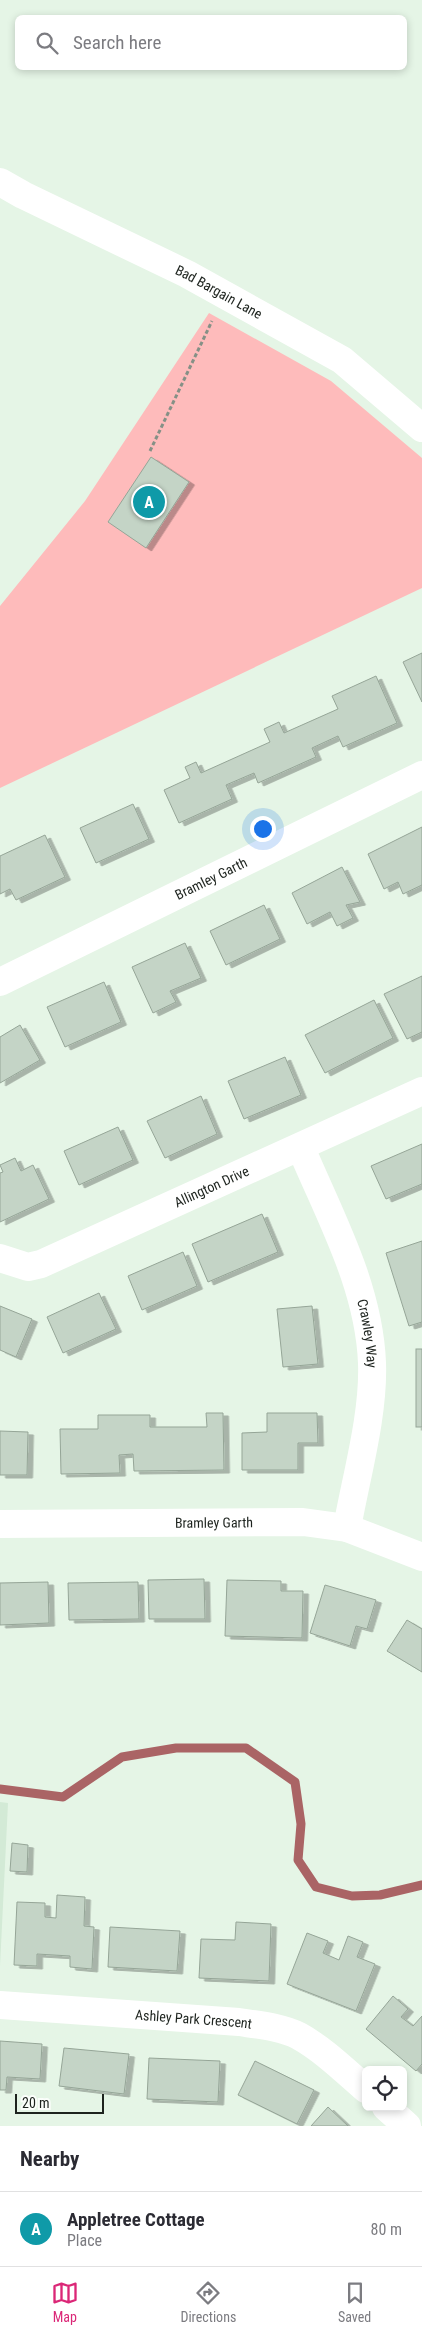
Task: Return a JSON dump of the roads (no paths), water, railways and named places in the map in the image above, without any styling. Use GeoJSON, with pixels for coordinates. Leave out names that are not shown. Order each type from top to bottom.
{"type":"FeatureCollection","features":[{"type":"Feature","properties":{"kind":"street","name":"Bad Bargain Lane"},"geometry":{"type":"LineString","coordinates":[[0,182],[23,195],[187,274],[342,360],[422,428]]}},
{"type":"Feature","properties":{"kind":"street","name":"Bramley Garth"},"geometry":{"type":"LineString","coordinates":[[0,982],[422,776]]}},
{"type":"Feature","properties":{"kind":"street","name":"Allington Drive"},"geometry":{"type":"LineString","coordinates":[[0,1258],[28,1267],[41,1264],[422,1092]]}},
{"type":"Feature","properties":{"kind":"street","name":"Crawley Way"},"geometry":{"type":"LineString","coordinates":[[300,1148],[356,1276],[368,1321],[372,1363],[371,1395],[347,1528]]}},
{"type":"Feature","properties":{"kind":"street","name":"Bramley Garth"},"geometry":{"type":"LineString","coordinates":[[0,1524],[303,1522],[347,1528],[422,1557]]}},
{"type":"Feature","properties":{"kind":"street","name":"Ashley Park Crescent"},"geometry":{"type":"LineString","coordinates":[[0,2005],[239,2022],[272,2027],[298,2036],[325,2054],[362,2086]]}},
{"type":"Feature","properties":{"kind":"street"},"geometry":{"type":"LineString","coordinates":[[390,2111],[407,2126]]}},
{"type":"Feature","properties":{"kind":"waterway"},"geometry":{"type":"LineString","coordinates":[[0,1789],[63,1797],[122,1757],[176,1748],[246,1748],[295,1782],[301,1824],[298,1860],[316,1887],[352,1896],[380,1895],[422,1885]]}},
{"type":"Feature","properties":{"kind":"place","name":"Appletree Cottage"},"geometry":{"type":"Point","coordinates":[149,502]}}]}
